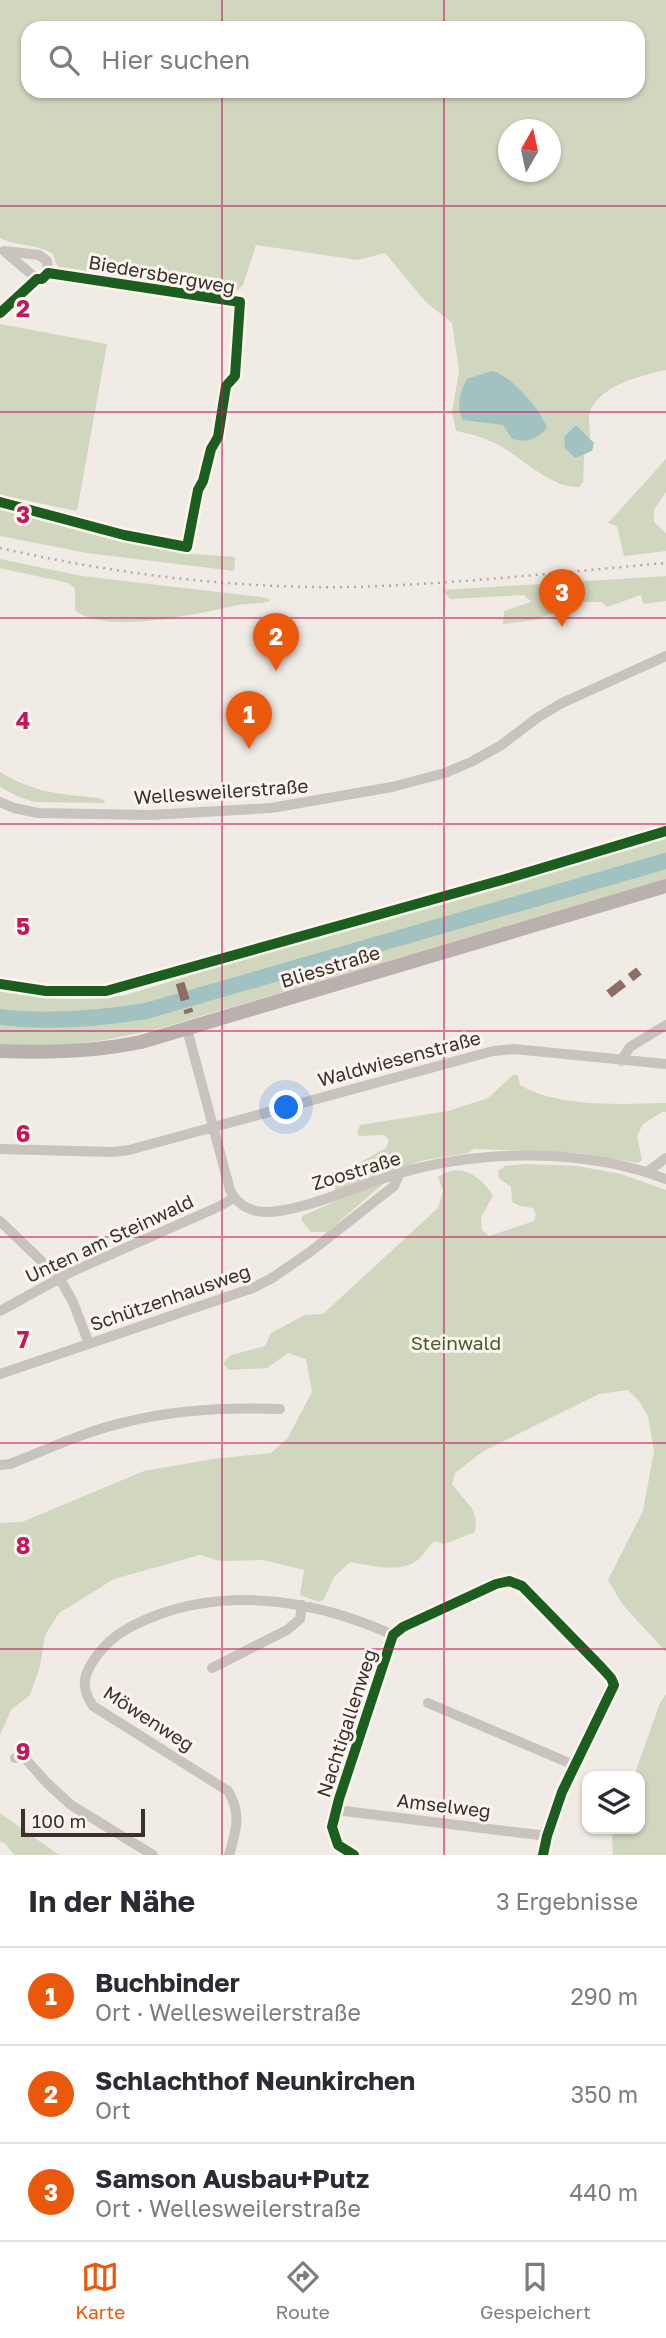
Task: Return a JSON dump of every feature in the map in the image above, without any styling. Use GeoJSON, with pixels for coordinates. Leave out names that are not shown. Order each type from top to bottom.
{"type":"FeatureCollection","features":[{"type":"Feature","properties":{"kind":"main road","name":"Bliesstraße"},"geometry":{"type":"LineString","coordinates":[[0,1051],[58,1053],[106,1049],[187,1029],[666,886]]}},
{"type":"Feature","properties":{"kind":"street"},"geometry":{"type":"LineString","coordinates":[[0,313],[37,279],[42,279],[48,273],[44,257],[2,249]]}},
{"type":"Feature","properties":{"kind":"street"},"geometry":{"type":"LineString","coordinates":[[2,249],[37,279]]}},
{"type":"Feature","properties":{"kind":"street","name":"Biedersbergweg"},"geometry":{"type":"LineString","coordinates":[[0,502],[124,535],[187,547],[198,490],[211,449],[218,437],[226,386],[235,376],[240,302],[48,273]]}},
{"type":"Feature","properties":{"kind":"street","name":"Wellesweilerstraße"},"geometry":{"type":"LineString","coordinates":[[0,802],[38,813],[151,816],[271,808],[392,787],[445,773],[471,762],[500,746],[562,703],[666,656]]}},
{"type":"Feature","properties":{"kind":"street"},"geometry":{"type":"LineString","coordinates":[[621,1061],[630,1048],[666,1026]]}},
{"type":"Feature","properties":{"kind":"street"},"geometry":{"type":"LineString","coordinates":[[187,1029],[234,1198]]}},
{"type":"Feature","properties":{"kind":"street","name":"Waldwiesenstraße"},"geometry":{"type":"LineString","coordinates":[[0,1149],[121,1151],[493,1051],[514,1049],[666,1064]]}},
{"type":"Feature","properties":{"kind":"street","name":"Zoostraße"},"geometry":{"type":"LineString","coordinates":[[234,1198],[251,1210],[278,1211],[400,1173],[505,1156],[575,1158],[647,1172],[666,1179]]}},
{"type":"Feature","properties":{"kind":"street"},"geometry":{"type":"LineString","coordinates":[[647,1172],[666,1158]]}},
{"type":"Feature","properties":{"kind":"street","name":"Schützenhausweg"},"geometry":{"type":"LineString","coordinates":[[0,1374],[221,1300],[272,1278],[310,1252],[394,1186],[400,1173]]}},
{"type":"Feature","properties":{"kind":"street","name":"Unten am Steinwald"},"geometry":{"type":"LineString","coordinates":[[0,1311],[60,1279],[234,1198]]}},
{"type":"Feature","properties":{"kind":"street"},"geometry":{"type":"LineString","coordinates":[[0,1221],[60,1279],[73,1302],[89,1344]]}},
{"type":"Feature","properties":{"kind":"street"},"geometry":{"type":"LineString","coordinates":[[0,1465],[10,1464],[123,1422],[158,1415],[225,1408],[280,1409]]}},
{"type":"Feature","properties":{"kind":"street","name":"Nachtigallenweg"},"geometry":{"type":"LineString","coordinates":[[354,1855],[338,1846],[332,1827],[393,1635],[403,1627],[496,1584],[509,1581],[523,1587],[606,1673],[614,1685],[574,1765],[547,1836],[543,1855]]}},
{"type":"Feature","properties":{"kind":"street","name":"Möwenweg"},"geometry":{"type":"LineString","coordinates":[[229,1855],[238,1818],[235,1803],[228,1791],[93,1706],[84,1690],[87,1671],[105,1644],[137,1622],[175,1609],[207,1602],[236,1600],[302,1605],[393,1635]]}},
{"type":"Feature","properties":{"kind":"street"},"geometry":{"type":"LineString","coordinates":[[212,1668],[287,1630],[300,1619],[302,1605]]}},
{"type":"Feature","properties":{"kind":"street"},"geometry":{"type":"LineString","coordinates":[[428,1703],[574,1765]]}},
{"type":"Feature","properties":{"kind":"street"},"geometry":{"type":"LineString","coordinates":[[15,1758],[23,1756],[71,1805],[153,1855]]}},
{"type":"Feature","properties":{"kind":"street","name":"Amselweg"},"geometry":{"type":"LineString","coordinates":[[336,1810],[547,1836]]}},
{"type":"Feature","properties":{"kind":"green space"},"geometry":{"type":"Polygon","coordinates":[[[0,0],[666,0],[666,370],[615,386],[592,407],[589,419],[590,440],[585,436],[583,482],[579,487],[568,486],[548,478],[491,441],[456,431],[452,412],[459,371],[452,323],[426,302],[385,253],[358,260],[256,245],[243,285],[233,294],[62,270],[56,264],[53,254],[34,246],[0,238],[0,0]]]}},
{"type":"Feature","properties":{"kind":"green space"},"geometry":{"type":"Polygon","coordinates":[[[0,324],[107,344],[77,511],[0,495],[0,324]]]}},
{"type":"Feature","properties":{"kind":"green space"},"geometry":{"type":"Polygon","coordinates":[[[666,459],[666,492],[654,510],[654,522],[666,533],[666,551],[624,556],[617,526],[608,523],[666,459]]]}},
{"type":"Feature","properties":{"kind":"green space"},"geometry":{"type":"Polygon","coordinates":[[[0,509],[114,539],[183,553],[235,557],[234,571],[87,553],[0,536],[0,509]]]}},
{"type":"Feature","properties":{"kind":"green space"},"geometry":{"type":"Polygon","coordinates":[[[0,559],[82,576],[260,597],[270,601],[154,620],[108,621],[89,618],[75,610],[75,588],[68,583],[0,568],[0,559]]]}},
{"type":"Feature","properties":{"kind":"green space"},"geometry":{"type":"Polygon","coordinates":[[[666,576],[666,601],[643,604],[641,595],[607,607],[602,602],[581,602],[535,620],[503,624],[504,611],[531,602],[524,595],[450,599],[442,590],[666,576]]]}},
{"type":"Feature","properties":{"kind":"green space"},"geometry":{"type":"Polygon","coordinates":[[[0,772],[36,788],[59,794],[98,798],[105,803],[34,802],[0,787],[0,772]]]}},
{"type":"Feature","properties":{"kind":"green space"},"geometry":{"type":"Polygon","coordinates":[[[666,829],[666,879],[154,1030],[57,1046],[0,1044],[0,991],[63,999],[126,995],[666,829]]]}},
{"type":"Feature","properties":{"kind":"green space"},"geometry":{"type":"Polygon","coordinates":[[[513,1075],[518,1075],[520,1085],[553,1098],[591,1103],[666,1103],[666,1112],[643,1124],[637,1136],[642,1160],[638,1163],[580,1153],[474,1149],[468,1153],[420,1161],[398,1171],[327,1232],[311,1232],[302,1221],[302,1216],[332,1203],[337,1175],[386,1148],[389,1140],[384,1135],[359,1136],[357,1133],[360,1125],[448,1111],[488,1098],[513,1075]]]}},
{"type":"Feature","properties":{"kind":"green space","name":"Steinwald"},"geometry":{"type":"Polygon","coordinates":[[[505,1166],[577,1166],[621,1174],[666,1190],[666,1652],[623,1605],[608,1580],[643,1511],[654,1451],[648,1416],[628,1390],[599,1394],[482,1452],[455,1473],[452,1484],[473,1511],[475,1532],[444,1544],[435,1541],[420,1558],[405,1566],[386,1568],[350,1562],[334,1577],[324,1599],[319,1602],[300,1595],[304,1570],[263,1560],[220,1561],[200,1555],[114,1579],[59,1613],[45,1635],[40,1666],[30,1695],[11,1710],[0,1735],[0,1523],[22,1522],[144,1471],[213,1459],[271,1453],[287,1439],[312,1392],[306,1359],[288,1353],[267,1368],[229,1370],[223,1363],[231,1355],[265,1346],[271,1333],[305,1315],[323,1314],[438,1208],[443,1191],[438,1177],[446,1172],[454,1170],[469,1173],[482,1182],[493,1196],[481,1217],[482,1230],[489,1236],[534,1221],[536,1215],[533,1208],[512,1202],[511,1187],[499,1178],[498,1171],[505,1166]]]}},
{"type":"Feature","properties":{"kind":"green space"},"geometry":{"type":"Polygon","coordinates":[[[666,1694],[666,1855],[613,1855],[613,1834],[645,1834],[645,1771],[636,1771],[660,1703],[666,1694]]]}},
{"type":"Feature","properties":{"kind":"green space"},"geometry":{"type":"Polygon","coordinates":[[[0,1813],[59,1855],[14,1855],[5,1843],[0,1842],[0,1813]]]}},
{"type":"Feature","properties":{"kind":"water"},"geometry":{"type":"Polygon","coordinates":[[[492,371],[508,379],[539,412],[547,428],[539,435],[531,440],[512,439],[503,425],[463,420],[460,400],[467,379],[492,371]]]}},
{"type":"Feature","properties":{"kind":"water"},"geometry":{"type":"Polygon","coordinates":[[[576,425],[594,443],[592,451],[575,458],[565,448],[564,437],[576,425]]]}},
{"type":"Feature","properties":{"kind":"waterway"},"geometry":{"type":"LineString","coordinates":[[0,1017],[73,1019],[146,1011],[666,861]]}},
{"type":"Feature","properties":{"kind":"railway"},"geometry":{"type":"LineString","coordinates":[[0,548],[175,578],[309,587],[432,583],[666,563]]}},
{"type":"Feature","properties":{"kind":"marked path"},"geometry":{"type":"LineString","coordinates":[[609,994],[639,971]]}},
{"type":"Feature","properties":{"kind":"marked path"},"geometry":{"type":"LineString","coordinates":[[180,983],[189,1013]]}},
{"type":"Feature","properties":{"kind":"cycle path"},"geometry":{"type":"LineString","coordinates":[[0,313],[37,279],[42,279],[48,273],[240,302],[235,376],[226,386],[218,437],[211,449],[198,490],[187,547],[124,535],[0,502]]}},
{"type":"Feature","properties":{"kind":"cycle path"},"geometry":{"type":"LineString","coordinates":[[0,984],[46,991],[106,991],[666,831]]}},
{"type":"Feature","properties":{"kind":"cycle path"},"geometry":{"type":"LineString","coordinates":[[354,1855],[338,1845],[332,1827],[393,1635],[403,1627],[496,1584],[509,1581],[522,1586],[602,1668],[614,1685],[562,1792],[543,1855]]}},
{"type":"Feature","properties":{"kind":"place","name":"Samson Ausbau+Putz"},"geometry":{"type":"Point","coordinates":[562,627]}},
{"type":"Feature","properties":{"kind":"place","name":"Schlachthof Neunkirchen"},"geometry":{"type":"Point","coordinates":[276,671]}},
{"type":"Feature","properties":{"kind":"place","name":"Buchbinder"},"geometry":{"type":"Point","coordinates":[249,749]}}]}
